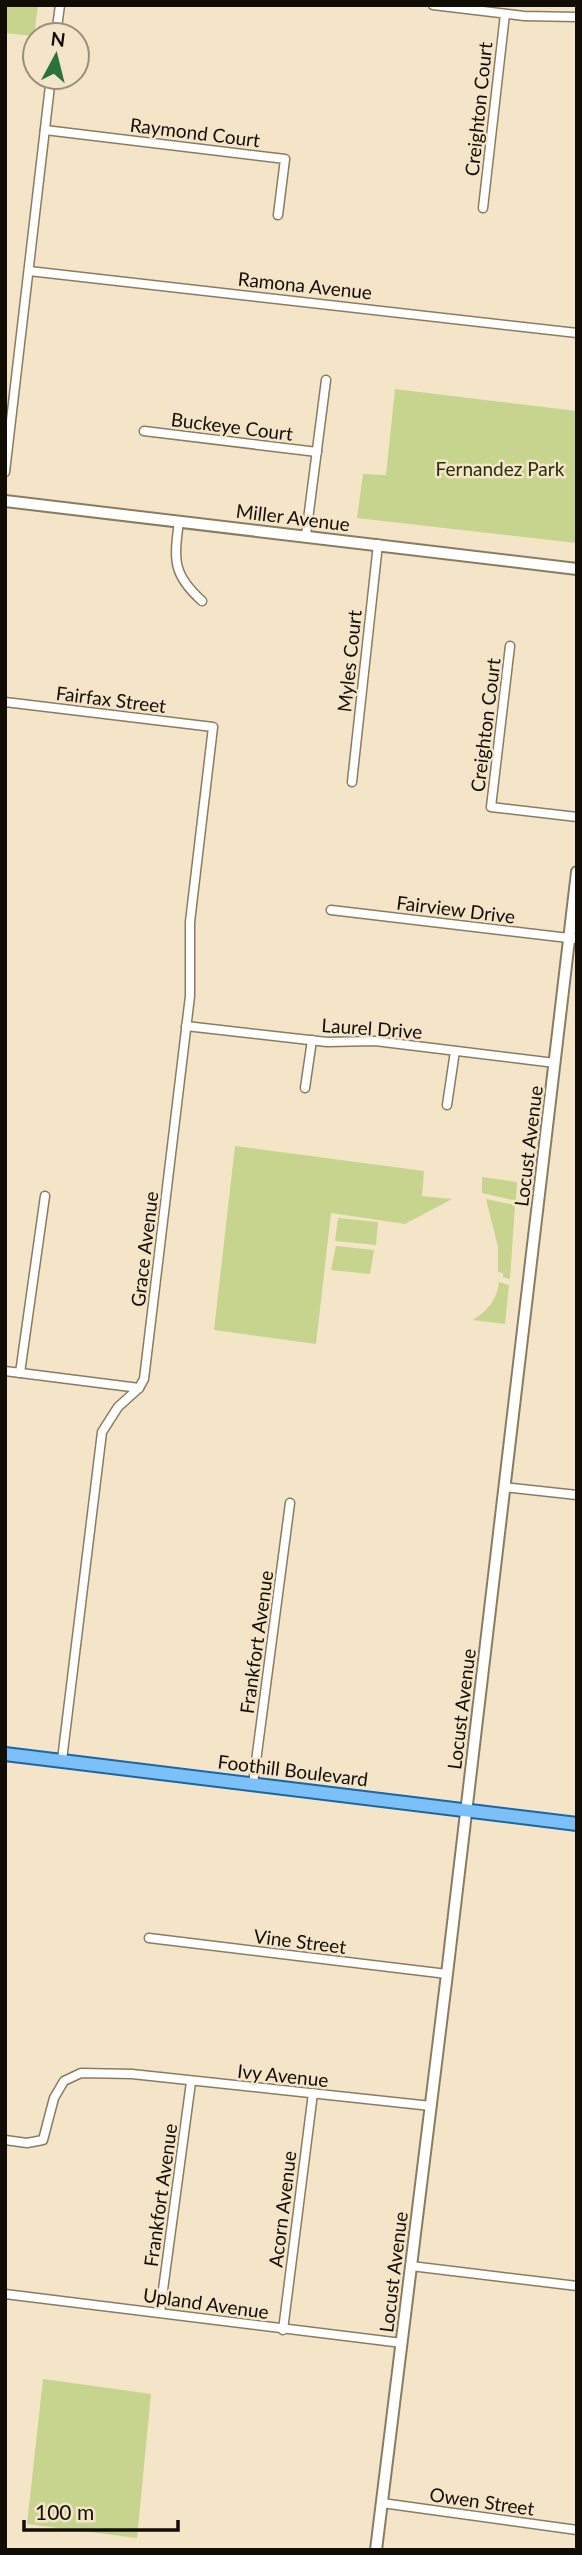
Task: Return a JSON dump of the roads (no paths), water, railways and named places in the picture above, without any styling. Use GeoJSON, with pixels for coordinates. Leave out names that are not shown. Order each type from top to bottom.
{"type":"FeatureCollection","features":[{"type":"Feature","properties":{"kind":"main road","name":"Foothill Boulevard"},"geometry":{"type":"LineString","coordinates":[[5,1754],[577,1824]]}},
{"type":"Feature","properties":{"kind":"street"},"geometry":{"type":"LineString","coordinates":[[433,5],[505,14],[577,17]]}},
{"type":"Feature","properties":{"kind":"street","name":"Creighton Court"},"geometry":{"type":"LineString","coordinates":[[483,208],[505,14]]}},
{"type":"Feature","properties":{"kind":"street"},"geometry":{"type":"LineString","coordinates":[[5,472],[49,91]]}},
{"type":"Feature","properties":{"kind":"street","name":"Raymond Court"},"geometry":{"type":"LineString","coordinates":[[45,130],[285,159],[278,215]]}},
{"type":"Feature","properties":{"kind":"street","name":"Ramona Avenue"},"geometry":{"type":"LineString","coordinates":[[29,271],[577,332]]}},
{"type":"Feature","properties":{"kind":"street"},"geometry":{"type":"LineString","coordinates":[[306,536],[326,380]]}},
{"type":"Feature","properties":{"kind":"street","name":"Buckeye Court"},"geometry":{"type":"LineString","coordinates":[[144,430],[317,452]]}},
{"type":"Feature","properties":{"kind":"street","name":"Miller Avenue"},"geometry":{"type":"LineString","coordinates":[[5,501],[577,569]]}},
{"type":"Feature","properties":{"kind":"street"},"geometry":{"type":"LineString","coordinates":[[179,521],[176,548],[178,567],[183,584],[202,601]]}},
{"type":"Feature","properties":{"kind":"street","name":"Myles Court"},"geometry":{"type":"LineString","coordinates":[[352,782],[378,544]]}},
{"type":"Feature","properties":{"kind":"street","name":"Creighton Court"},"geometry":{"type":"LineString","coordinates":[[510,646],[491,807],[577,817]]}},
{"type":"Feature","properties":{"kind":"street","name":"Fairfax Street"},"geometry":{"type":"LineString","coordinates":[[5,702],[213,727]]}},
{"type":"Feature","properties":{"kind":"street","name":"Grace Avenue"},"geometry":{"type":"LineString","coordinates":[[139,1388],[146,1366],[186,1026],[191,979],[190,922],[213,727]]}},
{"type":"Feature","properties":{"kind":"street","name":"Locust Avenue"},"geometry":{"type":"LineString","coordinates":[[376,2550],[555,1063],[573,939],[577,872]]}},
{"type":"Feature","properties":{"kind":"street","name":"Fairview Drive"},"geometry":{"type":"LineString","coordinates":[[331,910],[573,939]]}},
{"type":"Feature","properties":{"kind":"street","name":"Laurel Drive"},"geometry":{"type":"LineString","coordinates":[[186,1026],[312,1040],[375,1041],[555,1063]]}},
{"type":"Feature","properties":{"kind":"street"},"geometry":{"type":"LineString","coordinates":[[305,1088],[312,1040]]}},
{"type":"Feature","properties":{"kind":"street"},"geometry":{"type":"LineString","coordinates":[[447,1105],[455,1051]]}},
{"type":"Feature","properties":{"kind":"street"},"geometry":{"type":"LineString","coordinates":[[20,1373],[45,1196]]}},
{"type":"Feature","properties":{"kind":"street"},"geometry":{"type":"LineString","coordinates":[[5,1371],[139,1388]]}},
{"type":"Feature","properties":{"kind":"street"},"geometry":{"type":"LineString","coordinates":[[62,1760],[102,1432],[118,1406],[139,1388]]}},
{"type":"Feature","properties":{"kind":"street"},"geometry":{"type":"LineString","coordinates":[[504,1487],[577,1495]]}},
{"type":"Feature","properties":{"kind":"street","name":"Frankfort Avenue"},"geometry":{"type":"LineString","coordinates":[[253,1784],[290,1503]]}},
{"type":"Feature","properties":{"kind":"street","name":"Vine Street"},"geometry":{"type":"LineString","coordinates":[[149,1938],[447,1974]]}},
{"type":"Feature","properties":{"kind":"street","name":"Ivy Avenue"},"geometry":{"type":"LineString","coordinates":[[5,2140],[27,2143],[43,2140],[54,2098],[64,2081],[81,2073],[132,2074],[431,2106]]}},
{"type":"Feature","properties":{"kind":"street","name":"Frankfort Avenue"},"geometry":{"type":"LineString","coordinates":[[160,2312],[191,2082]]}},
{"type":"Feature","properties":{"kind":"street","name":"Acorn Avenue"},"geometry":{"type":"LineString","coordinates":[[284,2330],[313,2093]]}},
{"type":"Feature","properties":{"kind":"street"},"geometry":{"type":"LineString","coordinates":[[411,2266],[577,2286]]}},
{"type":"Feature","properties":{"kind":"street","name":"Upland Avenue"},"geometry":{"type":"LineString","coordinates":[[5,2294],[402,2343]]}},
{"type":"Feature","properties":{"kind":"street","name":"Owen Street"},"geometry":{"type":"LineString","coordinates":[[382,2503],[577,2530]]}},
{"type":"Feature","properties":{"kind":"park label","name":"Fernandez Park"},"geometry":{"type":"Point","coordinates":[500,468]}}]}
